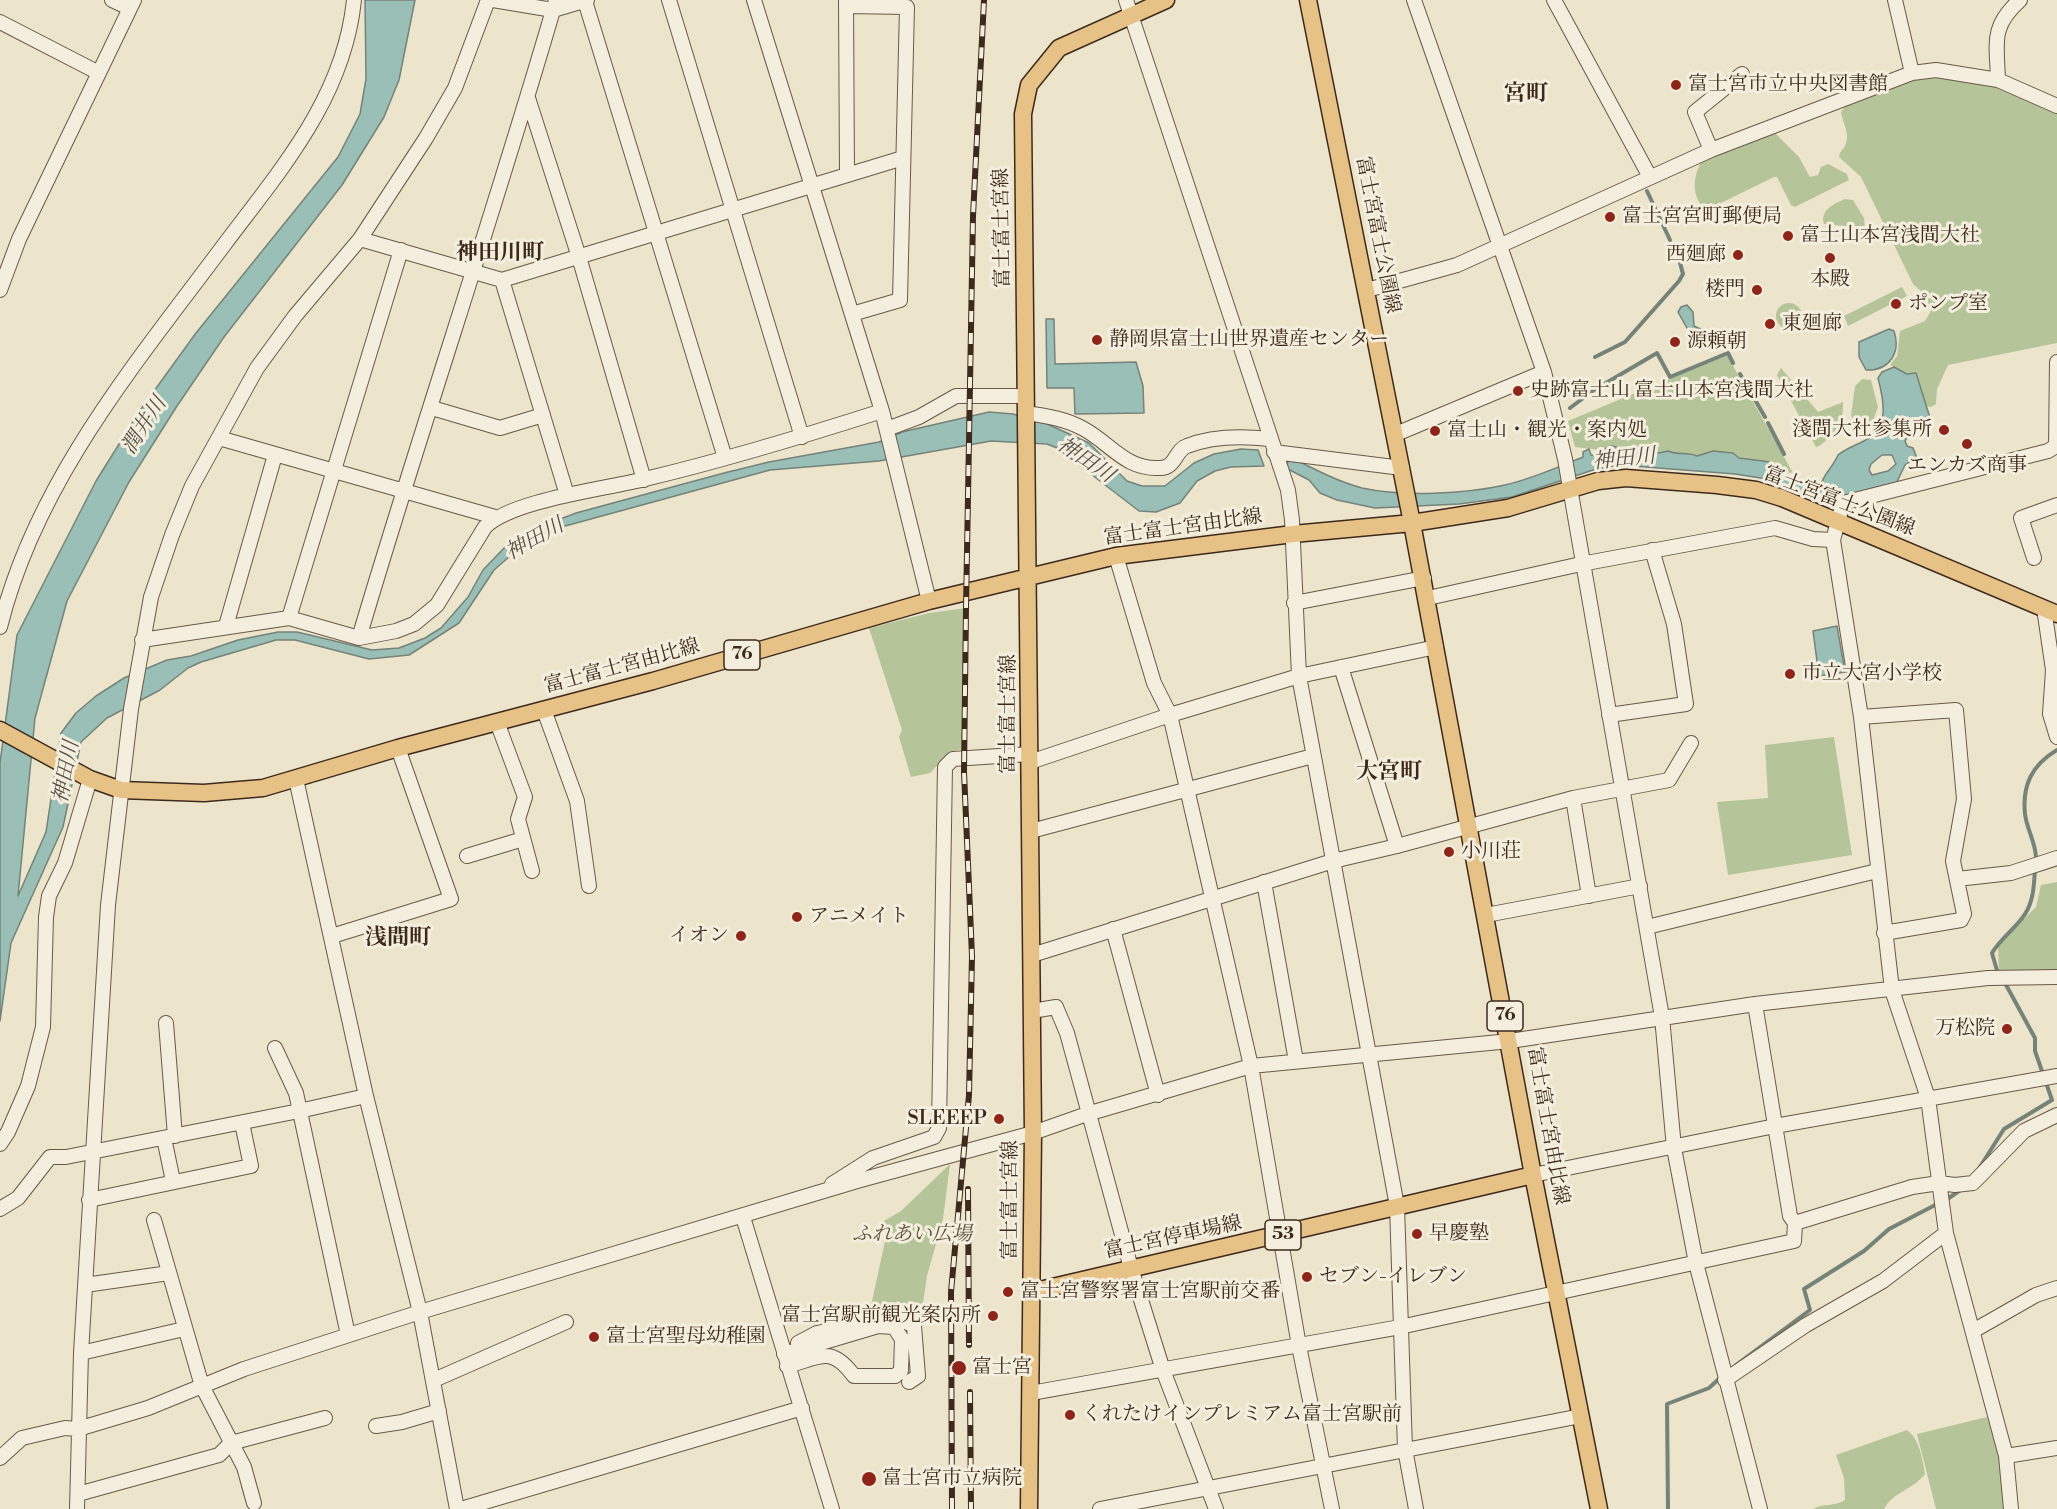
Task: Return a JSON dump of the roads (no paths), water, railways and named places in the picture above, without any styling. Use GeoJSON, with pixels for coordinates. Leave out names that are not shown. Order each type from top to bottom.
{"type":"FeatureCollection","features":[{"type":"Feature","properties":{"kind":"main road","name":"富士富士宮線"},"geometry":{"type":"LineString","coordinates":[[1029,1509],[1033,1133],[1023,114],[1029,85],[1059,48],[1128,7],[1166,0]]}},
{"type":"Feature","properties":{"kind":"main road","name":"富士宮富士公園線"},"geometry":{"type":"LineString","coordinates":[[1308,0],[1411,515],[1508,508],[1570,485],[1626,478],[1756,490],[1782,498],[2050,611]]}},
{"type":"Feature","properties":{"kind":"main road","name":"富士富士宮由比線"},"geometry":{"type":"LineString","coordinates":[[0,730],[90,779],[122,790],[159,793],[232,792],[296,779],[398,748],[544,710],[929,601],[1116,556],[1293,534],[1411,515],[1533,1175],[1599,1509]]}},
{"type":"Feature","properties":{"kind":"main road","name":"富士宮停車場線"},"geometry":{"type":"LineString","coordinates":[[1032,1292],[1533,1175]]}},
{"type":"Feature","properties":{"kind":"street"},"geometry":{"type":"LineString","coordinates":[[0,290],[19,239],[131,4],[112,0]]}},
{"type":"Feature","properties":{"kind":"street"},"geometry":{"type":"LineString","coordinates":[[0,627],[21,560],[68,465],[144,353],[308,131],[340,64],[351,33],[354,0]]}},
{"type":"Feature","properties":{"kind":"street"},"geometry":{"type":"LineString","coordinates":[[77,1509],[81,1353],[108,905],[130,709],[151,597],[192,486],[257,368],[295,316],[360,239],[455,88],[488,0]]}},
{"type":"Feature","properties":{"kind":"street"},"geometry":{"type":"LineString","coordinates":[[493,0],[554,5],[586,0],[725,458]]}},
{"type":"Feature","properties":{"kind":"street"},"geometry":{"type":"LineString","coordinates":[[669,0],[802,437]]}},
{"type":"Feature","properties":{"kind":"street"},"geometry":{"type":"LineString","coordinates":[[754,0],[882,411],[929,601]]}},
{"type":"Feature","properties":{"kind":"street"},"geometry":{"type":"LineString","coordinates":[[1414,0],[1544,372],[1565,459],[1581,564],[1662,1017],[1674,1148],[1696,1263],[1725,1380],[1739,1420],[1760,1509]]}},
{"type":"Feature","properties":{"kind":"street"},"geometry":{"type":"LineString","coordinates":[[1554,0],[1650,177]]}},
{"type":"Feature","properties":{"kind":"street"},"geometry":{"type":"LineString","coordinates":[[1895,0],[1912,72]]}},
{"type":"Feature","properties":{"kind":"street"},"geometry":{"type":"LineString","coordinates":[[1998,80],[1997,30],[2008,11],[2020,0]]}},
{"type":"Feature","properties":{"kind":"street"},"geometry":{"type":"LineString","coordinates":[[847,175],[846,3],[908,7],[900,300],[852,314]]}},
{"type":"Feature","properties":{"kind":"street"},"geometry":{"type":"LineString","coordinates":[[359,638],[402,492],[432,408],[472,271],[528,98],[554,5]]}},
{"type":"Feature","properties":{"kind":"street"},"geometry":{"type":"LineString","coordinates":[[1128,7],[1288,490],[1293,534],[1294,603],[1299,676],[1397,1206],[1405,1449],[1416,1509]]}},
{"type":"Feature","properties":{"kind":"street"},"geometry":{"type":"LineString","coordinates":[[0,22],[99,73]]}},
{"type":"Feature","properties":{"kind":"street"},"geometry":{"type":"LineString","coordinates":[[1367,290],[1457,265],[1502,247],[1711,150],[1912,72],[1936,70],[1998,80],[2057,106]]}},
{"type":"Feature","properties":{"kind":"street"},"geometry":{"type":"LineString","coordinates":[[1711,150],[1695,112],[1742,74]]}},
{"type":"Feature","properties":{"kind":"street"},"geometry":{"type":"LineString","coordinates":[[528,98],[579,257],[644,480]]}},
{"type":"Feature","properties":{"kind":"street"},"geometry":{"type":"LineString","coordinates":[[360,239],[502,280],[903,158]]}},
{"type":"Feature","properties":{"kind":"street"},"geometry":{"type":"LineString","coordinates":[[289,618],[401,250]]}},
{"type":"Feature","properties":{"kind":"street"},"geometry":{"type":"LineString","coordinates":[[502,280],[567,495]]}},
{"type":"Feature","properties":{"kind":"street"},"geometry":{"type":"LineString","coordinates":[[2011,1509],[2006,1456],[1946,1233],[1928,1098],[1892,990],[1861,717],[1833,540],[1844,504],[2056,448],[2057,362]]}},
{"type":"Feature","properties":{"kind":"street"},"geometry":{"type":"LineString","coordinates":[[1396,434],[1544,372]]}},
{"type":"Feature","properties":{"kind":"street"},"geometry":{"type":"LineString","coordinates":[[888,433],[956,396],[1026,396]]}},
{"type":"Feature","properties":{"kind":"street"},"geometry":{"type":"LineString","coordinates":[[432,408],[500,428],[543,415]]}},
{"type":"Feature","properties":{"kind":"street"},"geometry":{"type":"LineString","coordinates":[[141,646],[226,626],[289,618],[359,638],[396,631],[424,618],[437,605],[485,527],[495,517],[567,495],[644,480],[802,437],[882,411]]}},
{"type":"Feature","properties":{"kind":"street"},"geometry":{"type":"LineString","coordinates":[[1027,415],[1068,422],[1089,432],[1124,460],[1160,468],[1172,463],[1180,451],[1189,445],[1241,437],[1272,445],[1402,468]]}},
{"type":"Feature","properties":{"kind":"street"},"geometry":{"type":"LineString","coordinates":[[219,438],[495,517]]}},
{"type":"Feature","properties":{"kind":"street"},"geometry":{"type":"LineString","coordinates":[[226,626],[275,455]]}},
{"type":"Feature","properties":{"kind":"street"},"geometry":{"type":"LineString","coordinates":[[2034,558],[2021,518],[2057,506]]}},
{"type":"Feature","properties":{"kind":"street"},"geometry":{"type":"LineString","coordinates":[[1428,598],[1581,564],[1775,528],[1813,539],[1833,540]]}},
{"type":"Feature","properties":{"kind":"street"},"geometry":{"type":"LineString","coordinates":[[1609,714],[1686,704],[1674,624],[1652,550]]}},
{"type":"Feature","properties":{"kind":"street"},"geometry":{"type":"LineString","coordinates":[[1116,556],[1154,683],[1170,715],[1251,1066],[1299,1346],[1332,1509]]}},
{"type":"Feature","properties":{"kind":"street"},"geometry":{"type":"LineString","coordinates":[[1294,603],[1424,578]]}},
{"type":"Feature","properties":{"kind":"street"},"geometry":{"type":"LineString","coordinates":[[2050,611],[2053,670],[2050,714],[2057,736]]}},
{"type":"Feature","properties":{"kind":"street"},"geometry":{"type":"LineString","coordinates":[[815,1194],[873,1158],[934,1137],[939,1128],[945,767],[953,759],[1030,758],[1299,676],[1436,647]]}},
{"type":"Feature","properties":{"kind":"street"},"geometry":{"type":"LineString","coordinates":[[1341,667],[1397,846]]}},
{"type":"Feature","properties":{"kind":"street"},"geometry":{"type":"LineString","coordinates":[[544,710],[577,801],[588,886]]}},
{"type":"Feature","properties":{"kind":"street"},"geometry":{"type":"LineString","coordinates":[[1861,717],[1956,710],[1964,799],[1953,861],[1964,914],[1961,920],[1884,933]]}},
{"type":"Feature","properties":{"kind":"street"},"geometry":{"type":"LineString","coordinates":[[497,722],[525,797],[518,819],[532,871]]}},
{"type":"Feature","properties":{"kind":"street"},"geometry":{"type":"LineString","coordinates":[[1032,955],[1333,861],[1573,798],[1669,780],[1691,743]]}},
{"type":"Feature","properties":{"kind":"street"},"geometry":{"type":"LineString","coordinates":[[332,936],[451,899],[398,748]]}},
{"type":"Feature","properties":{"kind":"street"},"geometry":{"type":"LineString","coordinates":[[1031,831],[1313,756]]}},
{"type":"Feature","properties":{"kind":"street"},"geometry":{"type":"LineString","coordinates":[[0,1144],[8,1132],[28,1086],[43,1027],[46,917],[49,896],[65,863],[90,779]]}},
{"type":"Feature","properties":{"kind":"street"},"geometry":{"type":"LineString","coordinates":[[296,779],[366,1096],[420,1312],[459,1509],[802,1408]]}},
{"type":"Feature","properties":{"kind":"street"},"geometry":{"type":"LineString","coordinates":[[1573,798],[1589,896]]}},
{"type":"Feature","properties":{"kind":"street"},"geometry":{"type":"LineString","coordinates":[[467,856],[523,839]]}},
{"type":"Feature","properties":{"kind":"street"},"geometry":{"type":"LineString","coordinates":[[1957,879],[2011,873],[2057,858]]}},
{"type":"Feature","properties":{"kind":"street"},"geometry":{"type":"LineString","coordinates":[[1647,927],[1877,871]]}},
{"type":"Feature","properties":{"kind":"street"},"geometry":{"type":"LineString","coordinates":[[1264,882],[1296,1061]]}},
{"type":"Feature","properties":{"kind":"street"},"geometry":{"type":"LineString","coordinates":[[1486,915],[1640,886]]}},
{"type":"Feature","properties":{"kind":"street"},"geometry":{"type":"LineString","coordinates":[[1113,928],[1158,1095]]}},
{"type":"Feature","properties":{"kind":"street"},"geometry":{"type":"LineString","coordinates":[[0,1458],[22,1438],[65,1428],[78,1429],[148,1408],[202,1386],[420,1312],[815,1194],[1033,1133],[1087,1114],[1251,1066],[1510,1041],[1755,1004],[1988,978],[2057,977]]}},
{"type":"Feature","properties":{"kind":"street"},"geometry":{"type":"LineString","coordinates":[[1030,1393],[1400,1327],[1794,1241],[1795,1223],[1790,1216],[1755,1004]]}},
{"type":"Feature","properties":{"kind":"street"},"geometry":{"type":"LineString","coordinates":[[1032,1011],[1056,1007],[1067,1033],[1087,1114],[1131,1268],[1163,1370],[1216,1509]]}},
{"type":"Feature","properties":{"kind":"street"},"geometry":{"type":"LineString","coordinates":[[165,1023],[173,1181]]}},
{"type":"Feature","properties":{"kind":"street"},"geometry":{"type":"LineString","coordinates":[[274,1048],[296,1093],[298,1112],[314,1170],[348,1335]]}},
{"type":"Feature","properties":{"kind":"street"},"geometry":{"type":"LineString","coordinates":[[1533,1175],[1775,1126],[2057,1076]]}},
{"type":"Feature","properties":{"kind":"street"},"geometry":{"type":"LineString","coordinates":[[0,1209],[18,1198],[51,1157],[242,1123],[366,1096]]}},
{"type":"Feature","properties":{"kind":"street"},"geometry":{"type":"LineString","coordinates":[[1795,1223],[1912,1187],[1940,1183],[1955,1185],[1973,1183],[2024,1131],[2057,1115]]}},
{"type":"Feature","properties":{"kind":"street"},"geometry":{"type":"LineString","coordinates":[[90,1200],[251,1166],[242,1123]]}},
{"type":"Feature","properties":{"kind":"street"},"geometry":{"type":"LineString","coordinates":[[743,1217],[788,1355],[832,1509]]}},
{"type":"Feature","properties":{"kind":"street"},"geometry":{"type":"LineString","coordinates":[[154,1220],[202,1386],[244,1467],[254,1503]]}},
{"type":"Feature","properties":{"kind":"street"},"geometry":{"type":"LineString","coordinates":[[1725,1380],[1806,1325],[1883,1281],[1946,1233]]}},
{"type":"Feature","properties":{"kind":"street"},"geometry":{"type":"LineString","coordinates":[[85,1285],[169,1274]]}},
{"type":"Feature","properties":{"kind":"street"},"geometry":{"type":"LineString","coordinates":[[1973,1331],[2036,1295],[2057,1288]]}},
{"type":"Feature","properties":{"kind":"street"},"geometry":{"type":"LineString","coordinates":[[788,1355],[817,1333],[896,1317],[914,1326],[918,1376],[909,1382]]}},
{"type":"Feature","properties":{"kind":"street"},"geometry":{"type":"LineString","coordinates":[[434,1380],[566,1322]]}},
{"type":"Feature","properties":{"kind":"street"},"geometry":{"type":"LineString","coordinates":[[878,1326],[894,1327],[902,1339],[901,1371],[895,1376],[854,1376],[843,1361],[831,1355],[788,1355],[878,1326]]}},
{"type":"Feature","properties":{"kind":"street"},"geometry":{"type":"LineString","coordinates":[[81,1353],[184,1329]]}},
{"type":"Feature","properties":{"kind":"street"},"geometry":{"type":"LineString","coordinates":[[376,1426],[402,1422],[439,1411]]}},
{"type":"Feature","properties":{"kind":"street"},"geometry":{"type":"LineString","coordinates":[[1100,1509],[1581,1416]]}},
{"type":"Feature","properties":{"kind":"street"},"geometry":{"type":"LineString","coordinates":[[78,1494],[219,1455],[231,1443],[325,1418]]}},
{"type":"Feature","properties":{"kind":"street"},"geometry":{"type":"LineString","coordinates":[[2006,1456],[2057,1448]]}},
{"type":"Feature","properties":{"kind":"water"},"geometry":{"type":"Polygon","coordinates":[[[365,0],[415,0],[399,80],[384,117],[342,185],[224,337],[177,406],[129,482],[67,601],[35,718],[18,896],[46,832],[61,733],[76,713],[96,696],[124,678],[167,660],[191,656],[238,640],[278,632],[297,632],[372,650],[399,648],[425,638],[441,628],[468,597],[483,570],[506,546],[550,523],[576,513],[724,473],[769,462],[879,442],[902,432],[989,412],[1013,414],[1045,423],[1089,443],[1127,481],[1142,486],[1165,486],[1194,463],[1214,454],[1241,449],[1258,450],[1264,466],[1231,467],[1215,471],[1197,481],[1180,503],[1156,512],[1139,511],[1057,448],[1047,444],[991,441],[879,461],[770,470],[547,531],[525,543],[494,570],[459,623],[409,655],[369,659],[295,640],[276,640],[201,662],[188,668],[160,690],[107,718],[81,742],[63,827],[11,943],[0,1021],[0,763],[17,635],[96,481],[141,409],[196,333],[338,157],[360,114],[366,79],[365,0]]]}},
{"type":"Feature","properties":{"kind":"water"},"geometry":{"type":"Polygon","coordinates":[[[1687,305],[1693,312],[1694,326],[1705,332],[1708,337],[1707,344],[1699,349],[1689,342],[1688,330],[1678,312],[1681,307],[1687,305]]]}},
{"type":"Feature","properties":{"kind":"water"},"geometry":{"type":"Polygon","coordinates":[[[1046,319],[1054,319],[1055,364],[1136,362],[1143,386],[1144,413],[1075,414],[1074,388],[1047,388],[1046,319]]]}},
{"type":"Feature","properties":{"kind":"water"},"geometry":{"type":"Polygon","coordinates":[[[1889,329],[1894,331],[1896,339],[1892,359],[1881,367],[1866,370],[1859,357],[1859,342],[1889,329]]]}},
{"type":"Feature","properties":{"kind":"water","name":"神田川"},"geometry":{"type":"Polygon","coordinates":[[[1894,367],[1907,374],[1916,373],[1931,421],[1931,425],[1926,428],[1920,425],[1914,426],[1905,441],[1907,446],[1913,448],[1917,458],[1905,465],[1896,484],[1825,502],[1822,497],[1815,498],[1767,479],[1735,474],[1620,465],[1596,469],[1512,497],[1459,504],[1375,508],[1337,500],[1320,493],[1309,480],[1286,468],[1288,461],[1294,459],[1336,479],[1362,488],[1396,493],[1453,492],[1515,482],[1583,457],[1583,452],[1589,449],[1591,455],[1598,456],[1604,449],[1612,446],[1632,451],[1642,448],[1659,453],[1668,451],[1697,456],[1713,451],[1733,453],[1739,458],[1770,462],[1780,471],[1816,488],[1820,487],[1838,455],[1872,436],[1878,429],[1883,413],[1878,378],[1882,372],[1894,367]],[[1882,455],[1871,464],[1869,470],[1872,475],[1888,471],[1896,464],[1892,455],[1882,455]]]}},
{"type":"Feature","properties":{"kind":"water"},"geometry":{"type":"Polygon","coordinates":[[[1837,626],[1845,672],[1819,676],[1813,631],[1837,626]]]}},
{"type":"Feature","properties":{"kind":"waterway"},"geometry":{"type":"LineString","coordinates":[[1647,191],[1670,240]]}},
{"type":"Feature","properties":{"kind":"waterway"},"geometry":{"type":"LineString","coordinates":[[1595,357],[1625,342],[1679,281],[1683,274],[1679,259]]}},
{"type":"Feature","properties":{"kind":"waterway"},"geometry":{"type":"LineString","coordinates":[[1570,408],[1594,390],[1657,353],[1670,377],[1728,353],[1733,363]]}},
{"type":"Feature","properties":{"kind":"waterway"},"geometry":{"type":"LineString","coordinates":[[1740,374],[1765,417]]}},
{"type":"Feature","properties":{"kind":"waterway"},"geometry":{"type":"LineString","coordinates":[[1768,423],[1784,454]]}},
{"type":"Feature","properties":{"kind":"waterway"},"geometry":{"type":"LineString","coordinates":[[2036,861],[2025,814],[2025,794],[2035,769],[2057,750]]}},
{"type":"Feature","properties":{"kind":"waterway"},"geometry":{"type":"LineString","coordinates":[[1998,974],[1992,953],[2028,909],[2033,892],[2035,868]]}},
{"type":"Feature","properties":{"kind":"waterway"},"geometry":{"type":"LineString","coordinates":[[1978,1170],[2004,1129],[2052,1100],[2035,1051],[2035,1038],[2005,983]]}},
{"type":"Feature","properties":{"kind":"waterway"},"geometry":{"type":"LineString","coordinates":[[1946,1200],[1962,1189]]}},
{"type":"Feature","properties":{"kind":"waterway"},"geometry":{"type":"LineString","coordinates":[[1736,1365],[1810,1310],[1804,1289],[1864,1251],[1889,1229],[1939,1203]]}},
{"type":"Feature","properties":{"kind":"waterway"},"geometry":{"type":"LineString","coordinates":[[1668,1509],[1667,1404],[1709,1388],[1721,1377]]}},
{"type":"Feature","properties":{"kind":"railway"},"geometry":{"type":"LineString","coordinates":[[952,1509],[951,1292],[969,1095],[972,956],[964,772],[966,608],[973,216],[984,0]]}},
{"type":"Feature","properties":{"kind":"railway"},"geometry":{"type":"LineString","coordinates":[[968,1189],[969,1345]]}},
{"type":"Feature","properties":{"kind":"railway"},"geometry":{"type":"LineString","coordinates":[[970,1392],[971,1509]]}},
{"type":"Feature","properties":{"kind":"place","name":"富士宮市立中央図書館"},"geometry":{"type":"Point","coordinates":[1676,85]}},
{"type":"Feature","properties":{"kind":"place","name":"富士宮宮町郵便局"},"geometry":{"type":"Point","coordinates":[1610,217]}},
{"type":"Feature","properties":{"kind":"place","name":"富士山本宮浅間大社"},"geometry":{"type":"Point","coordinates":[1788,236]}},
{"type":"Feature","properties":{"kind":"place","name":"西廻廊"},"geometry":{"type":"Point","coordinates":[1738,255]}},
{"type":"Feature","properties":{"kind":"place","name":"本殿"},"geometry":{"type":"Point","coordinates":[1830,258]}},
{"type":"Feature","properties":{"kind":"place","name":"楼門"},"geometry":{"type":"Point","coordinates":[1757,290]}},
{"type":"Feature","properties":{"kind":"place","name":"ポンプ室"},"geometry":{"type":"Point","coordinates":[1896,304]}},
{"type":"Feature","properties":{"kind":"place","name":"東廻廊"},"geometry":{"type":"Point","coordinates":[1770,324]}},
{"type":"Feature","properties":{"kind":"place","name":"静岡県富士山世界遺産センター"},"geometry":{"type":"Point","coordinates":[1097,340]}},
{"type":"Feature","properties":{"kind":"place","name":"源頼朝"},"geometry":{"type":"Point","coordinates":[1675,342]}},
{"type":"Feature","properties":{"kind":"place","name":"史跡富士山 富士山本宮浅間大社"},"geometry":{"type":"Point","coordinates":[1518,391]}},
{"type":"Feature","properties":{"kind":"place","name":"淺間大社参集所"},"geometry":{"type":"Point","coordinates":[1944,430]}},
{"type":"Feature","properties":{"kind":"place","name":"富士山・観光・案内処"},"geometry":{"type":"Point","coordinates":[1435,431]}},
{"type":"Feature","properties":{"kind":"place","name":"エンカズ商事"},"geometry":{"type":"Point","coordinates":[1967,444]}},
{"type":"Feature","properties":{"kind":"place","name":"市立大宮小学校"},"geometry":{"type":"Point","coordinates":[1790,674]}},
{"type":"Feature","properties":{"kind":"place","name":"小川荘"},"geometry":{"type":"Point","coordinates":[1449,852]}},
{"type":"Feature","properties":{"kind":"place","name":"アニメイト"},"geometry":{"type":"Point","coordinates":[797,917]}},
{"type":"Feature","properties":{"kind":"place","name":"イオン"},"geometry":{"type":"Point","coordinates":[741,936]}},
{"type":"Feature","properties":{"kind":"place","name":"万松院"},"geometry":{"type":"Point","coordinates":[2007,1029]}},
{"type":"Feature","properties":{"kind":"place","name":"SLEEEP"},"geometry":{"type":"Point","coordinates":[999,1119]}},
{"type":"Feature","properties":{"kind":"place","name":"早慶塾"},"geometry":{"type":"Point","coordinates":[1417,1234]}},
{"type":"Feature","properties":{"kind":"place","name":"セブン-イレブン"},"geometry":{"type":"Point","coordinates":[1307,1277]}},
{"type":"Feature","properties":{"kind":"place","name":"富士宮警察署富士宮駅前交番"},"geometry":{"type":"Point","coordinates":[1008,1292]}},
{"type":"Feature","properties":{"kind":"place","name":"富士宮駅前観光案内所"},"geometry":{"type":"Point","coordinates":[993,1316]}},
{"type":"Feature","properties":{"kind":"place","name":"富士宮聖母幼稚園"},"geometry":{"type":"Point","coordinates":[594,1337]}},
{"type":"Feature","properties":{"kind":"place","name":"富士宮"},"geometry":{"type":"Point","coordinates":[959,1368]}},
{"type":"Feature","properties":{"kind":"place","name":"くれたけインプレミアム富士宮駅前"},"geometry":{"type":"Point","coordinates":[1070,1415]}},
{"type":"Feature","properties":{"kind":"place","name":"富士宮市立病院"},"geometry":{"type":"Point","coordinates":[869,1479]}},
{"type":"Feature","properties":{"kind":"district","name":"宮町"},"geometry":{"type":"Point","coordinates":[1526,95]}},
{"type":"Feature","properties":{"kind":"district","name":"神田川町"},"geometry":{"type":"Point","coordinates":[500,254]}},
{"type":"Feature","properties":{"kind":"district","name":"大宮町"},"geometry":{"type":"Point","coordinates":[1389,773]}},
{"type":"Feature","properties":{"kind":"district","name":"浅間町"},"geometry":{"type":"Point","coordinates":[398,939]}},
{"type":"Feature","properties":{"kind":"water label","name":"潤井川"},"geometry":{"type":"Point","coordinates":[145,426]}},
{"type":"Feature","properties":{"kind":"park label","name":"ふれあい広場"},"geometry":{"type":"Point","coordinates":[912,1235]}}]}
